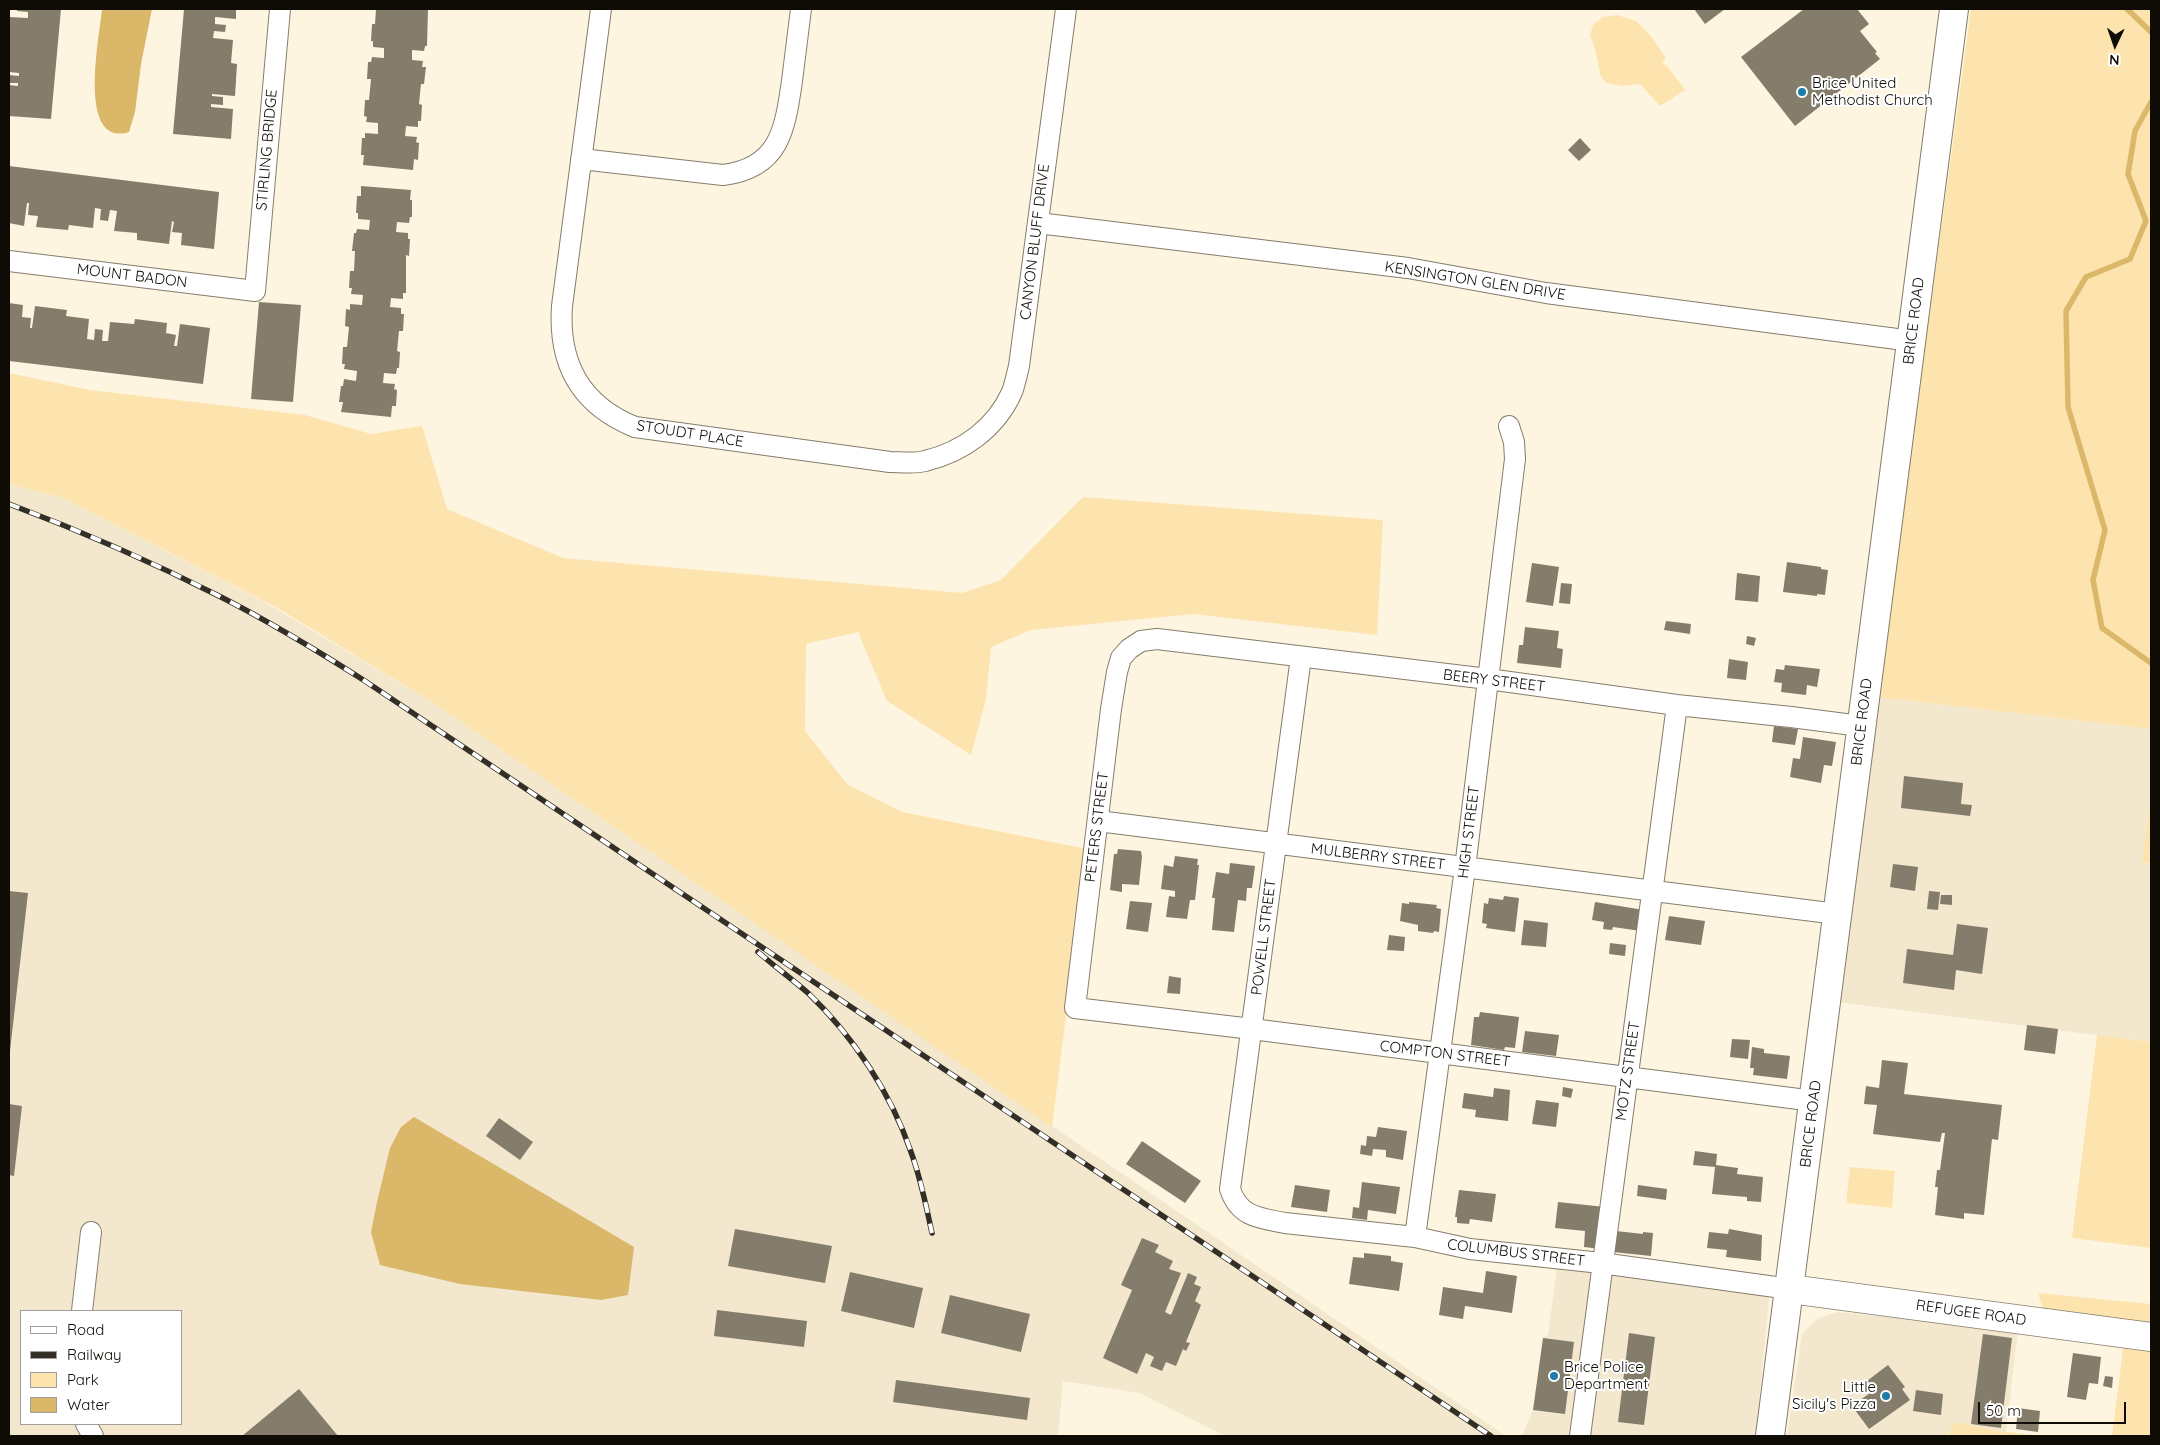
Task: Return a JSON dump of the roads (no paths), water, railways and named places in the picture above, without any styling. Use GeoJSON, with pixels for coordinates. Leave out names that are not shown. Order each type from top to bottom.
{"type":"FeatureCollection","features":[{"type":"Feature","properties":{"kind":"main road","name":"BRICE ROAD"},"geometry":{"type":"LineString","coordinates":[[1770,1436],[1954,9]]}},
{"type":"Feature","properties":{"kind":"main road","name":"REFUGEE ROAD"},"geometry":{"type":"LineString","coordinates":[[1790,1289],[2151,1337]]}},
{"type":"Feature","properties":{"kind":"street","name":"STIRLING BRIDGE"},"geometry":{"type":"LineString","coordinates":[[255,291],[280,9]]}},
{"type":"Feature","properties":{"kind":"street","name":"STOUDT PLACE"},"geometry":{"type":"LineString","coordinates":[[601,9],[560,326],[569,364],[576,380],[586,395],[616,419],[635,427],[890,462],[923,462],[955,452]]}},
{"type":"Feature","properties":{"kind":"street"},"geometry":{"type":"LineString","coordinates":[[581,159],[723,175],[736,174],[760,163],[778,143],[785,124],[801,9]]}},
{"type":"Feature","properties":{"kind":"street","name":"CANYON BLUFF DRIVE"},"geometry":{"type":"LineString","coordinates":[[955,452],[979,436],[997,416],[1012,392],[1020,366],[1066,9]]}},
{"type":"Feature","properties":{"kind":"street","name":"KENSINGTON GLEN DRIVE"},"geometry":{"type":"LineString","coordinates":[[1038,223],[1408,268],[1546,294],[1912,341]]}},
{"type":"Feature","properties":{"kind":"street","name":"MOUNT BADON"},"geometry":{"type":"LineString","coordinates":[[9,262],[255,291]]}},
{"type":"Feature","properties":{"kind":"street","name":"HIGH STREET"},"geometry":{"type":"LineString","coordinates":[[1415,1238],[1465,868],[1515,458],[1514,442],[1509,426]]}},
{"type":"Feature","properties":{"kind":"street","name":"BEERY STREET"},"geometry":{"type":"LineString","coordinates":[[1129,649],[1141,641],[1157,639],[1488,679],[1677,705],[1861,726]]}},
{"type":"Feature","properties":{"kind":"street","name":"PETERS STREET"},"geometry":{"type":"LineString","coordinates":[[1075,1008],[1117,672],[1121,658],[1129,649]]}},
{"type":"Feature","properties":{"kind":"street","name":"POWELL STREET"},"geometry":{"type":"LineString","coordinates":[[1244,1212],[1235,1202],[1230,1189],[1301,657]]}},
{"type":"Feature","properties":{"kind":"street","name":"MOTZ STREET"},"geometry":{"type":"LineString","coordinates":[[1580,1436],[1601,1263],[1628,1077],[1677,705]]}},
{"type":"Feature","properties":{"kind":"street","name":"MULBERRY STREET"},"geometry":{"type":"LineString","coordinates":[[1098,820],[1837,914]]}},
{"type":"Feature","properties":{"kind":"street","name":"COMPTON STREET"},"geometry":{"type":"LineString","coordinates":[[1075,1008],[1814,1100]]}},
{"type":"Feature","properties":{"kind":"street","name":"COLUMBUS STREET"},"geometry":{"type":"LineString","coordinates":[[1244,1212],[1263,1219],[1284,1223],[1415,1238],[1470,1249],[1601,1263],[1790,1289]]}},
{"type":"Feature","properties":{"kind":"street"},"geometry":{"type":"LineString","coordinates":[[82,1310],[91,1232]]}},
{"type":"Feature","properties":{"kind":"street"},"geometry":{"type":"LineString","coordinates":[[87,1425],[93,1436]]}},
{"type":"Feature","properties":{"kind":"water"},"geometry":{"type":"Polygon","coordinates":[[[102,9],[152,9],[141,64],[135,112],[129,132],[113,132],[102,123],[97,107],[95,86],[96,63],[102,9]]]}},
{"type":"Feature","properties":{"kind":"water"},"geometry":{"type":"Polygon","coordinates":[[[414,1117],[634,1247],[628,1295],[601,1300],[460,1284],[380,1265],[371,1232],[377,1202],[390,1148],[401,1127],[414,1117]]]}},
{"type":"Feature","properties":{"kind":"waterway"},"geometry":{"type":"LineString","coordinates":[[2127,9],[2151,32]]}},
{"type":"Feature","properties":{"kind":"waterway"},"geometry":{"type":"LineString","coordinates":[[2151,102],[2135,131],[2128,174],[2146,221],[2130,259],[2086,277],[2066,311],[2068,407],[2105,530],[2093,580],[2102,628],[2151,663]]}},
{"type":"Feature","properties":{"kind":"railway"},"geometry":{"type":"LineString","coordinates":[[9,504],[63,525],[195,584],[276,627],[365,681],[1491,1436]]}},
{"type":"Feature","properties":{"kind":"railway"},"geometry":{"type":"LineString","coordinates":[[758,952],[808,993],[825,1010],[869,1066],[903,1130],[918,1172],[932,1233]]}},
{"type":"Feature","properties":{"kind":"place","name":"Brice United Methodist Church"},"geometry":{"type":"Point","coordinates":[1802,92]}},
{"type":"Feature","properties":{"kind":"place","name":"Brice Police Department"},"geometry":{"type":"Point","coordinates":[1554,1376]}},
{"type":"Feature","properties":{"kind":"place","name":"Little Sicily's Pizza"},"geometry":{"type":"Point","coordinates":[1886,1396]}}]}
